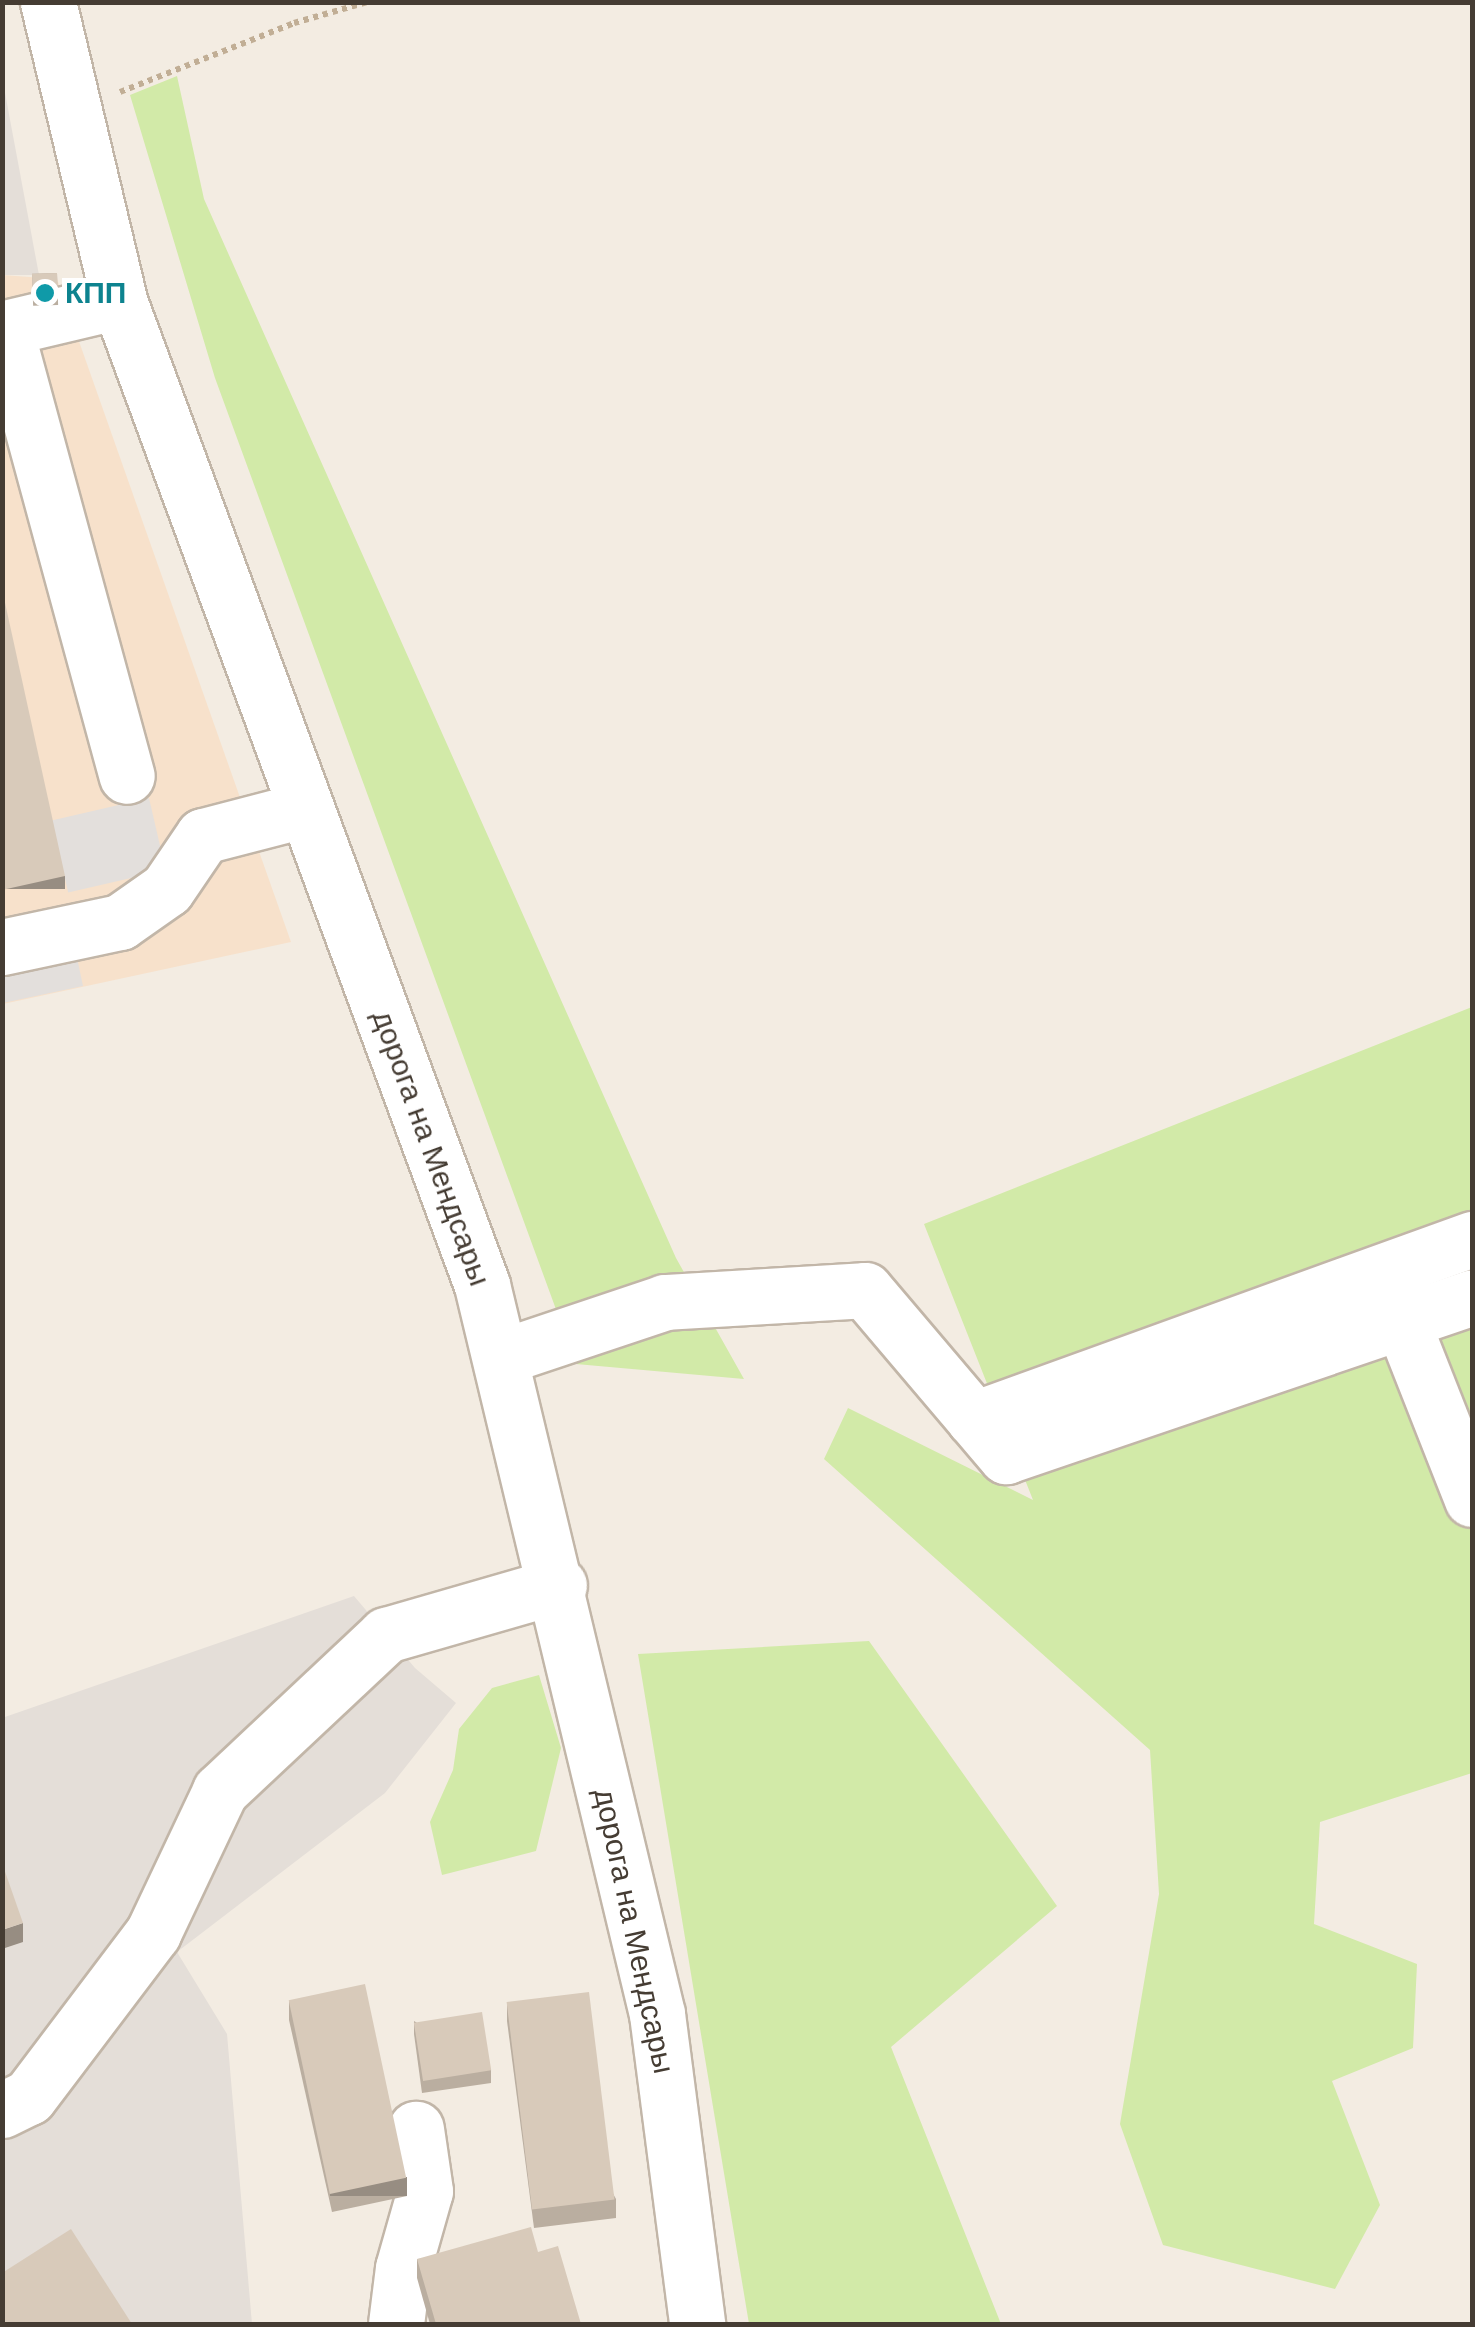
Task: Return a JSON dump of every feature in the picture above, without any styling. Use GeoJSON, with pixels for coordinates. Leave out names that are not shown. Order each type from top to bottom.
{"type":"FeatureCollection","features":[{"type":"Feature","properties":{"kind":"street"},"geometry":{"type":"LineString","coordinates":[[2,7],[30,2]]}},
{"type":"Feature","properties":{"kind":"street","name":"дорога на Мендсары"},"geometry":{"type":"LineString","coordinates":[[48,2],[119,301],[304,810],[457,1212],[501,1356],[559,1586],[657,2014],[697,2324]]}},
{"type":"Feature","properties":{"kind":"street"},"geometry":{"type":"LineString","coordinates":[[119,301],[4,328],[127,776]]}},
{"type":"Feature","properties":{"kind":"street"},"geometry":{"type":"LineString","coordinates":[[2,947],[120,922],[167,890],[203,836],[304,810]]}},
{"type":"Feature","properties":{"kind":"street"},"geometry":{"type":"LineString","coordinates":[[974,1419],[1472,1239]]}},
{"type":"Feature","properties":{"kind":"street"},"geometry":{"type":"LineString","coordinates":[[501,1356],[665,1302],[865,1290],[1006,1456],[1403,1324],[1472,1297]]}},
{"type":"Feature","properties":{"kind":"street"},"geometry":{"type":"LineString","coordinates":[[1403,1324],[1472,1498]]}},
{"type":"Feature","properties":{"kind":"street"},"geometry":{"type":"LineString","coordinates":[[2,2110],[28,2097],[153,1933],[220,1791],[386,1635],[559,1586]]}},
{"type":"Feature","properties":{"kind":"street"},"geometry":{"type":"LineString","coordinates":[[396,2324],[402,2268],[425,2191],[416,2129]]}},
{"type":"Feature","properties":{"kind":"path"},"geometry":{"type":"LineString","coordinates":[[72,111],[294,23],[368,2]]}},
{"type":"Feature","properties":{"kind":"shaded area"},"geometry":{"type":"Polygon","coordinates":[[[3,82],[39,275],[3,275],[3,82]]]}},
{"type":"Feature","properties":{"kind":"shaded area"},"geometry":{"type":"Polygon","coordinates":[[[2,275],[57,279],[291,942],[3,1004],[2,275]]]}},
{"type":"Feature","properties":{"kind":"shaded area"},"geometry":{"type":"Polygon","coordinates":[[[149,798],[166,870],[68,893],[52,820],[149,798]]]}},
{"type":"Feature","properties":{"kind":"shaded area"},"geometry":{"type":"Polygon","coordinates":[[[69,920],[83,986],[3,1003],[2,934],[69,920]]]}},
{"type":"Feature","properties":{"kind":"shaded area"},"geometry":{"type":"Polygon","coordinates":[[[354,1596],[415,1668],[456,1703],[385,1793],[177,1952],[227,2034],[252,2324],[3,2324],[2,1718],[354,1596]]]}},
{"type":"Feature","properties":{"kind":"green space"},"geometry":{"type":"Polygon","coordinates":[[[177,76],[204,199],[676,1258],[744,1379],[576,1364],[215,378],[130,95],[177,76]]]}},
{"type":"Feature","properties":{"kind":"green space"},"geometry":{"type":"Polygon","coordinates":[[[1472,1007],[1472,1773],[1320,1822],[1314,1924],[1417,1964],[1413,2048],[1332,2081],[1380,2205],[1335,2289],[1163,2245],[1120,2124],[1159,1894],[1150,1750],[824,1459],[848,1408],[1033,1500],[924,1224],[1472,1007]]]}},
{"type":"Feature","properties":{"kind":"green space"},"geometry":{"type":"Polygon","coordinates":[[[869,1641],[1057,1906],[891,2047],[1001,2324],[749,2324],[638,1654],[869,1641]]]}},
{"type":"Feature","properties":{"kind":"green space"},"geometry":{"type":"Polygon","coordinates":[[[539,1675],[561,1748],[536,1851],[442,1875],[430,1822],[453,1770],[459,1729],[492,1688],[539,1675]]]}},
{"type":"Feature","properties":{"kind":"building","name":"КПП"},"geometry":{"type":"Polygon","coordinates":[[[57,273],[58,298],[33,299],[32,274],[57,273]]]}},
{"type":"Feature","properties":{"kind":"building"},"geometry":{"type":"Polygon","coordinates":[[[2,589],[65,876],[2,890],[2,589]]]}},
{"type":"Feature","properties":{"kind":"building"},"geometry":{"type":"Polygon","coordinates":[[[2,1863],[23,1923],[2,1930],[2,1863]]]}},
{"type":"Feature","properties":{"kind":"building"},"geometry":{"type":"Polygon","coordinates":[[[365,1984],[406,2178],[330,2194],[289,2000],[365,1984]]]}},
{"type":"Feature","properties":{"kind":"building"},"geometry":{"type":"Polygon","coordinates":[[[589,1992],[614,2199],[532,2210],[507,2002],[589,1992]]]}},
{"type":"Feature","properties":{"kind":"building"},"geometry":{"type":"Polygon","coordinates":[[[482,2012],[491,2070],[423,2081],[414,2023],[482,2012]]]}},
{"type":"Feature","properties":{"kind":"building"},"geometry":{"type":"Polygon","coordinates":[[[531,2227],[538,2252],[558,2246],[581,2324],[436,2324],[417,2259],[531,2227]]]}},
{"type":"Feature","properties":{"kind":"building"},"geometry":{"type":"Polygon","coordinates":[[[71,2229],[132,2324],[2,2324],[2,2273],[71,2229]]]}},
{"type":"Feature","properties":{"kind":"place","name":"КПП"},"geometry":{"type":"Point","coordinates":[45,293]}}]}
